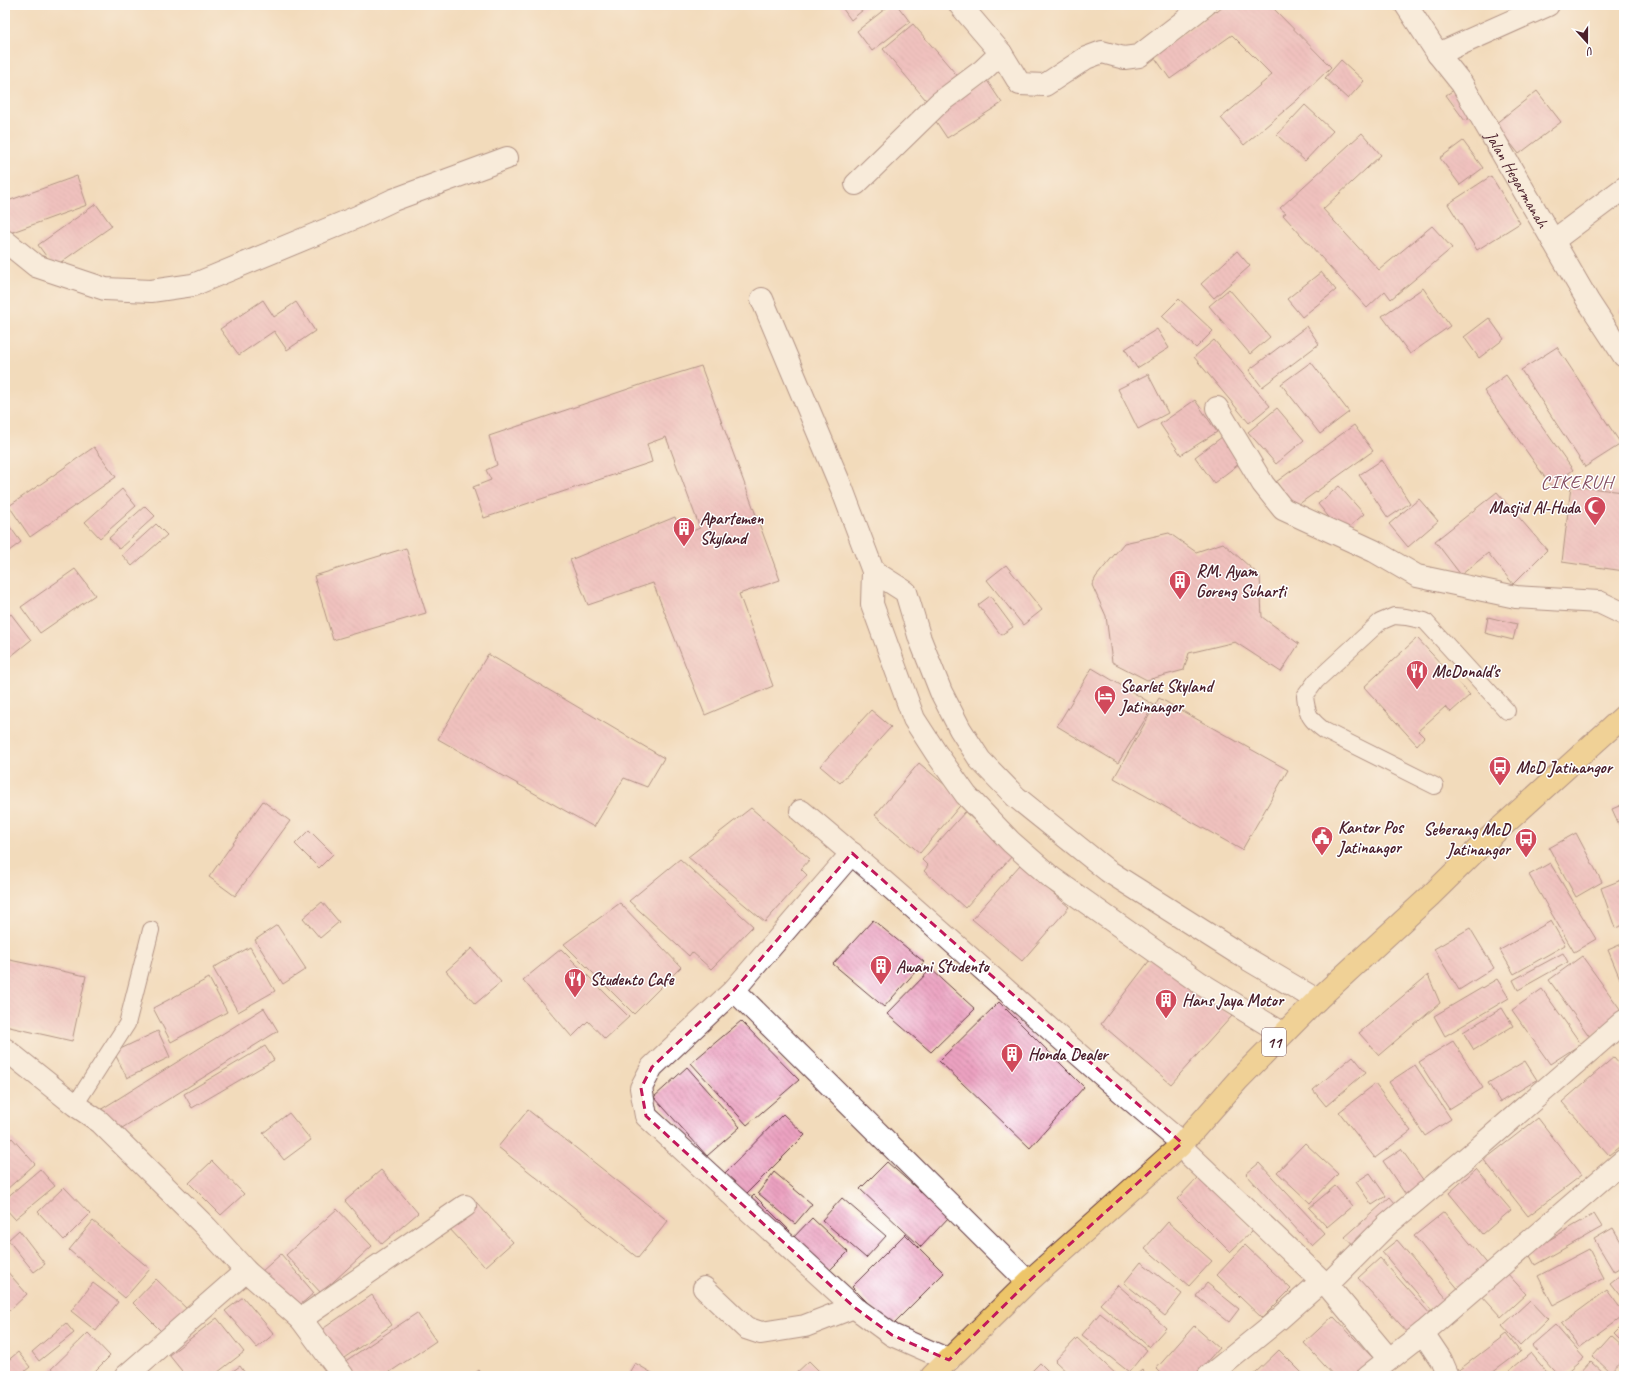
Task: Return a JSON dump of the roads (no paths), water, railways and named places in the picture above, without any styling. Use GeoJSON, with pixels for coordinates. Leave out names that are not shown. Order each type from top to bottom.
{"type":"FeatureCollection","features":[{"type":"Feature","properties":{"kind":"highway","name":"11"},"geometry":{"type":"LineString","coordinates":[[932,1376],[1028,1282],[1181,1144],[1238,1080],[1316,1000],[1430,896],[1488,839],[1624,716]]}},
{"type":"Feature","properties":{"kind":"street"},"geometry":{"type":"LineString","coordinates":[[960,5],[1001,53],[1020,84],[1045,84],[1086,58],[1102,52],[1124,58],[1139,56],[1205,5]]}},
{"type":"Feature","properties":{"kind":"street","name":"Jalan Hegarmanah"},"geometry":{"type":"LineString","coordinates":[[1406,5],[1438,54],[1462,84],[1588,301],[1624,356]]}},
{"type":"Feature","properties":{"kind":"street"},"geometry":{"type":"LineString","coordinates":[[1438,54],[1548,5]]}},
{"type":"Feature","properties":{"kind":"street"},"geometry":{"type":"LineString","coordinates":[[856,184],[939,103],[983,70],[1001,53]]}},
{"type":"Feature","properties":{"kind":"street"},"geometry":{"type":"LineString","coordinates":[[5,241],[36,266],[105,289],[151,291],[193,285],[357,217],[393,200],[507,158]]}},
{"type":"Feature","properties":{"kind":"street"},"geometry":{"type":"LineString","coordinates":[[1554,241],[1624,188]]}},
{"type":"Feature","properties":{"kind":"street"},"geometry":{"type":"LineString","coordinates":[[762,299],[842,489],[873,570],[872,604],[914,719],[936,753],[966,795],[1011,842],[1052,878],[1200,983],[1282,1034]]}},
{"type":"Feature","properties":{"kind":"street"},"geometry":{"type":"LineString","coordinates":[[1217,408],[1263,484],[1283,509],[1374,551],[1417,576],[1516,597],[1598,602],[1624,614]]}},
{"type":"Feature","properties":{"kind":"street"},"geometry":{"type":"LineString","coordinates":[[873,570],[906,592],[928,659],[941,692],[960,729],[980,760],[1016,797],[1108,871],[1239,954],[1316,1000]]}},
{"type":"Feature","properties":{"kind":"street"},"geometry":{"type":"LineString","coordinates":[[801,811],[852,853],[1122,1094],[1181,1144],[1325,1283],[1389,1359]]}},
{"type":"Feature","properties":{"kind":"street"},"geometry":{"type":"LineString","coordinates":[[852,853],[734,990],[652,1067],[641,1088],[646,1116],[854,1307],[892,1335],[949,1360]]}},
{"type":"Feature","properties":{"kind":"street"},"geometry":{"type":"LineString","coordinates":[[734,990],[1028,1282]]}},
{"type":"Feature","properties":{"kind":"street"},"geometry":{"type":"LineString","coordinates":[[1209,1376],[1325,1283],[1387,1225],[1624,1021]]}},
{"type":"Feature","properties":{"kind":"street"},"geometry":{"type":"LineString","coordinates":[[5,1049],[75,1105],[100,1122],[206,1227],[246,1272],[301,1319],[343,1376]]}},
{"type":"Feature","properties":{"kind":"street"},"geometry":{"type":"LineString","coordinates":[[1368,1376],[1423,1333],[1624,1160]]}},
{"type":"Feature","properties":{"kind":"street"},"geometry":{"type":"LineString","coordinates":[[301,1319],[465,1206]]}},
{"type":"Feature","properties":{"kind":"street"},"geometry":{"type":"LineString","coordinates":[[126,1376],[246,1272]]}},
{"type":"Feature","properties":{"kind":"street"},"geometry":{"type":"LineString","coordinates":[[704,1288],[746,1328],[761,1333],[805,1326],[854,1307]]}},
{"type":"Feature","properties":{"kind":"street"},"geometry":{"type":"LineString","coordinates":[[1423,1333],[1441,1360],[1448,1376]]}},
{"type":"Feature","properties":{"kind":"lane"},"geometry":{"type":"LineString","coordinates":[[1435,786],[1325,731],[1314,723],[1307,712],[1305,696],[1316,681],[1380,622],[1394,616],[1406,617],[1425,621],[1507,711]]}},
{"type":"Feature","properties":{"kind":"lane"},"geometry":{"type":"LineString","coordinates":[[75,1105],[127,1024],[151,930]]}},
{"type":"Feature","properties":{"kind":"place","name":"Masjid Al-Huda"},"geometry":{"type":"Point","coordinates":[1595,526]}},
{"type":"Feature","properties":{"kind":"place","name":"Apartemen Skyland"},"geometry":{"type":"Point","coordinates":[684,548]}},
{"type":"Feature","properties":{"kind":"place","name":"RM. Ayam Goreng Suharti"},"geometry":{"type":"Point","coordinates":[1180,600]}},
{"type":"Feature","properties":{"kind":"place","name":"McDonald's"},"geometry":{"type":"Point","coordinates":[1417,690]}},
{"type":"Feature","properties":{"kind":"place","name":"Scarlet Skyland Jatinangor"},"geometry":{"type":"Point","coordinates":[1105,716]}},
{"type":"Feature","properties":{"kind":"place","name":"McD Jatinangor"},"geometry":{"type":"Point","coordinates":[1500,786]}},
{"type":"Feature","properties":{"kind":"place","name":"Kantor Pos Jatinangor"},"geometry":{"type":"Point","coordinates":[1322,856]}},
{"type":"Feature","properties":{"kind":"place","name":"Seberang McD Jatinangor"},"geometry":{"type":"Point","coordinates":[1526,858]}},
{"type":"Feature","properties":{"kind":"place","name":"Awani Studento"},"geometry":{"type":"Point","coordinates":[881,986]}},
{"type":"Feature","properties":{"kind":"place","name":"Studento Cafe"},"geometry":{"type":"Point","coordinates":[575,998]}},
{"type":"Feature","properties":{"kind":"place","name":"Hans Jaya Motor"},"geometry":{"type":"Point","coordinates":[1166,1020]}},
{"type":"Feature","properties":{"kind":"place","name":"Honda Dealer"},"geometry":{"type":"Point","coordinates":[1012,1074]}},
{"type":"Feature","properties":{"kind":"district","name":"CIKERUH"},"geometry":{"type":"Point","coordinates":[1577,481]}}]}
